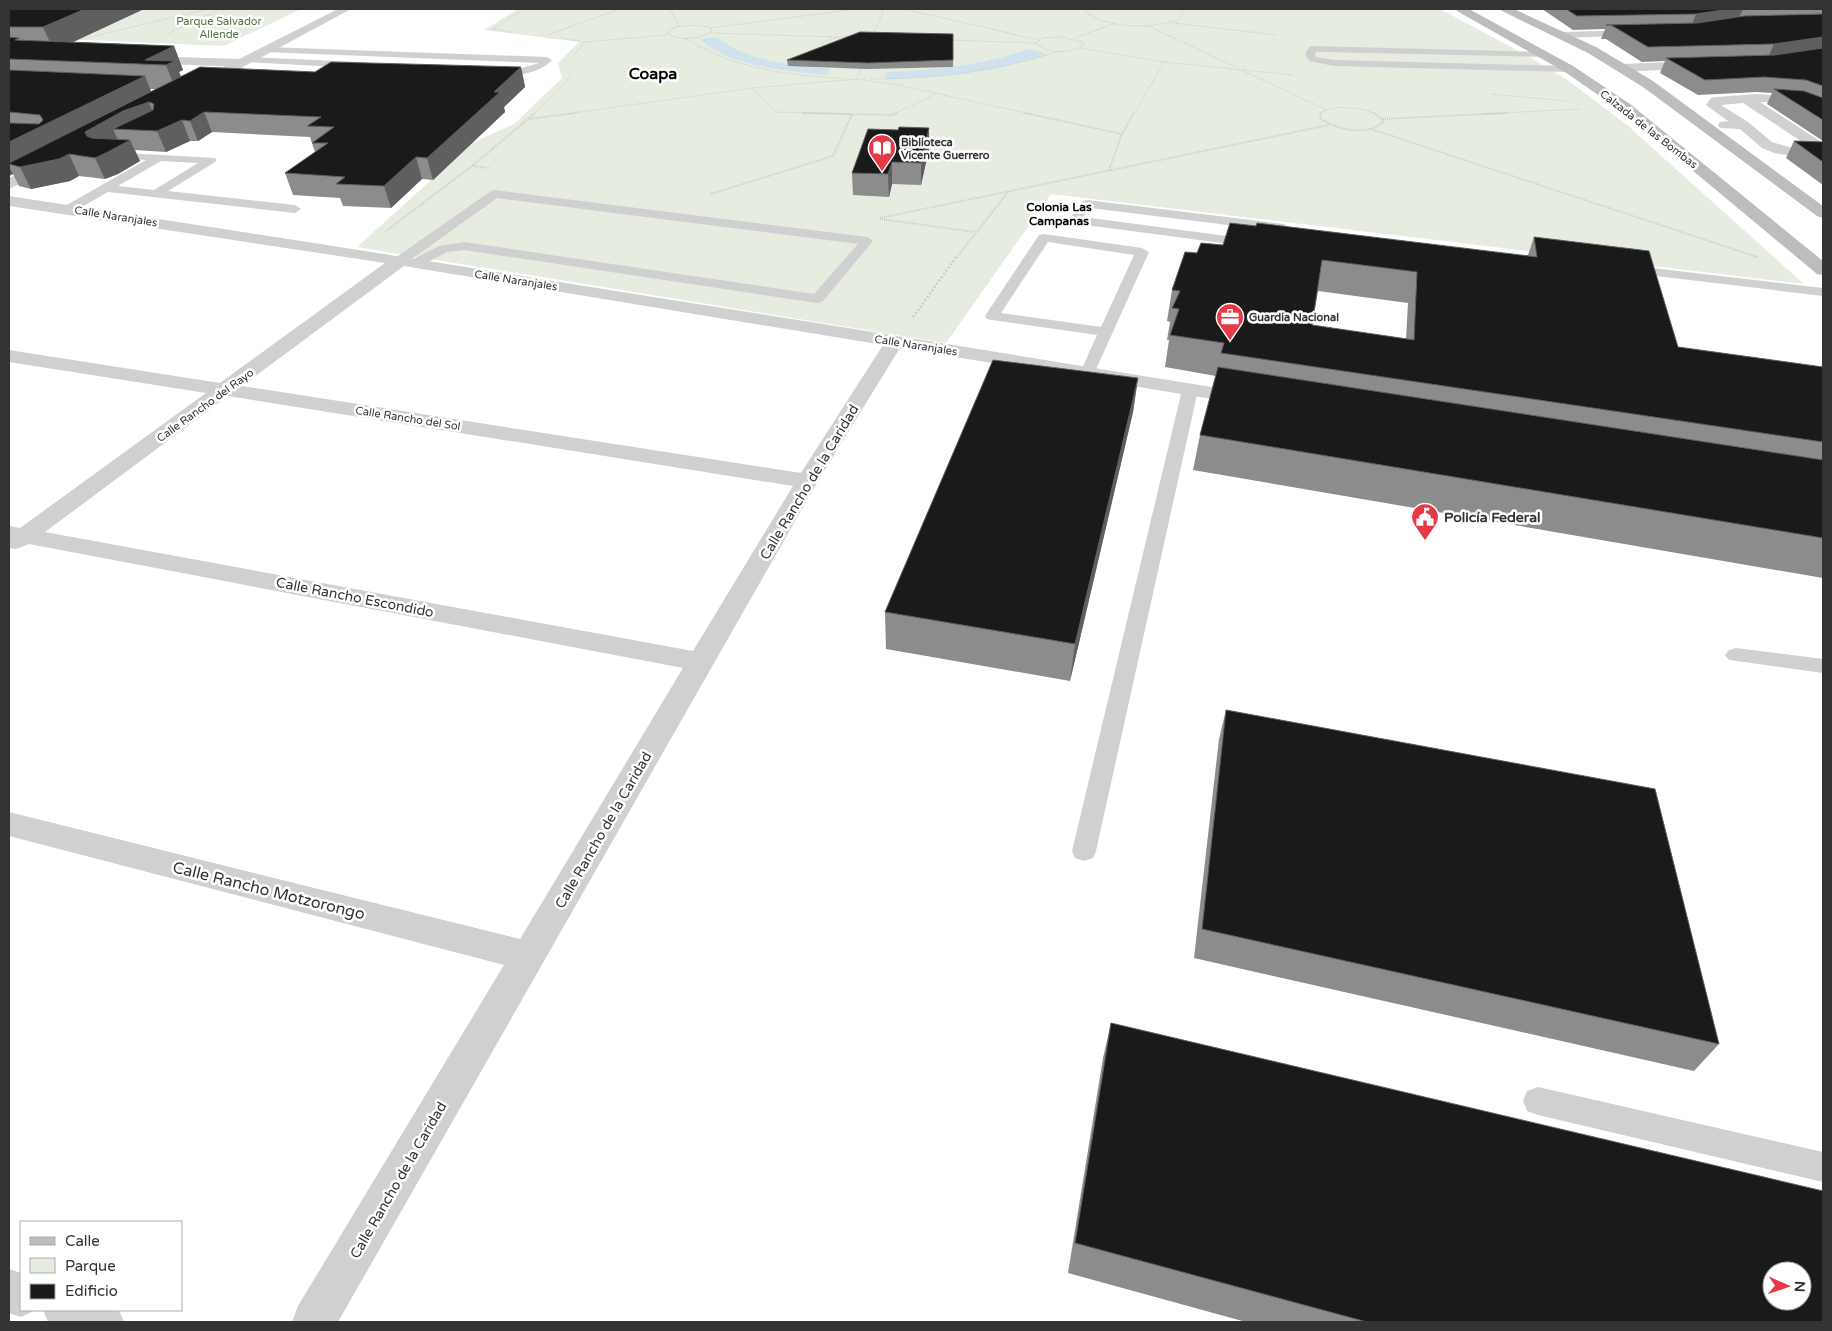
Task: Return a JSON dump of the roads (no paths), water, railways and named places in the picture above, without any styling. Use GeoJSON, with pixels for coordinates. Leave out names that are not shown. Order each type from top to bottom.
{"type":"FeatureCollection","features":[{"type":"Feature","properties":{"kind":"main road","name":"Calzada de las Bombas"},"geometry":{"type":"LineString","coordinates":[[1461,9],[1569,69],[1625,107],[1823,270]]}},
{"type":"Feature","properties":{"kind":"main road"},"geometry":{"type":"LineString","coordinates":[[1506,9],[1592,50],[1622,68],[1708,126],[1823,212]]}},
{"type":"Feature","properties":{"kind":"main road"},"geometry":{"type":"LineString","coordinates":[[1543,54],[1592,50]]}},
{"type":"Feature","properties":{"kind":"street"},"geometry":{"type":"LineString","coordinates":[[187,92],[346,9]]}},
{"type":"Feature","properties":{"kind":"street"},"geometry":{"type":"LineString","coordinates":[[1561,35],[1653,33]]}},
{"type":"Feature","properties":{"kind":"street"},"geometry":{"type":"LineString","coordinates":[[184,76],[210,62],[234,50],[133,54],[210,62],[245,61]]}},
{"type":"Feature","properties":{"kind":"street"},"geometry":{"type":"LineString","coordinates":[[1622,68],[1710,65]]}},
{"type":"Feature","properties":{"kind":"street"},"geometry":{"type":"LineString","coordinates":[[1746,99],[1823,150]]}},
{"type":"Feature","properties":{"kind":"street"},"geometry":{"type":"LineString","coordinates":[[1823,112],[1815,106],[1796,100],[1716,100],[1713,104],[1768,145],[1779,150],[1792,152],[1823,150]]}},
{"type":"Feature","properties":{"kind":"street"},"geometry":{"type":"LineString","coordinates":[[1708,126],[1743,126]]}},
{"type":"Feature","properties":{"kind":"street"},"geometry":{"type":"LineString","coordinates":[[9,184],[60,157]]}},
{"type":"Feature","properties":{"kind":"street","name":"Calle Naranjales"},"geometry":{"type":"LineString","coordinates":[[9,201],[408,262],[1269,402]]}},
{"type":"Feature","properties":{"kind":"street","name":"Calle Rancho del Rayo"},"geometry":{"type":"LineString","coordinates":[[14,539],[408,262]]}},
{"type":"Feature","properties":{"kind":"street","name":"Calle Rancho de la Caridad"},"geometry":{"type":"LineString","coordinates":[[314,1322],[808,481],[895,341]]}},
{"type":"Feature","properties":{"kind":"street","name":"Calle Rancho del Sol"},"geometry":{"type":"LineString","coordinates":[[9,356],[808,481]]}},
{"type":"Feature","properties":{"kind":"street","name":"Calle Rancho Escondido"},"geometry":{"type":"LineString","coordinates":[[14,539],[702,662]]}},
{"type":"Feature","properties":{"kind":"street","name":"Calle Rancho Motzorongo"},"geometry":{"type":"LineString","coordinates":[[9,824],[529,956]]}},
{"type":"Feature","properties":{"kind":"street"},"geometry":{"type":"LineString","coordinates":[[68,1311],[102,1322]]}},
{"type":"Feature","properties":{"kind":"lane"},"geometry":{"type":"LineString","coordinates":[[1543,54],[1312,49],[1310,54],[1312,59],[1334,63],[1569,69]]}},
{"type":"Feature","properties":{"kind":"lane"},"geometry":{"type":"LineString","coordinates":[[266,50],[547,60],[542,66],[528,72],[480,70]]}},
{"type":"Feature","properties":{"kind":"lane"},"geometry":{"type":"LineString","coordinates":[[245,61],[364,65]]}},
{"type":"Feature","properties":{"kind":"lane"},"geometry":{"type":"LineString","coordinates":[[120,144],[102,154],[211,160],[157,193]]}},
{"type":"Feature","properties":{"kind":"lane"},"geometry":{"type":"LineString","coordinates":[[69,209],[158,158]]}},
{"type":"Feature","properties":{"kind":"lane"},"geometry":{"type":"LineString","coordinates":[[105,188],[295,209]]}},
{"type":"Feature","properties":{"kind":"lane"},"geometry":{"type":"LineString","coordinates":[[495,194],[868,241],[817,299],[464,246],[444,249],[408,262],[464,215],[495,194]]}},
{"type":"Feature","properties":{"kind":"lane"},"geometry":{"type":"LineString","coordinates":[[1261,244],[1075,220],[1087,204],[1295,229]]}},
{"type":"Feature","properties":{"kind":"lane"},"geometry":{"type":"LineString","coordinates":[[1088,373],[1142,252],[1044,238],[992,316],[1106,332]]}},
{"type":"Feature","properties":{"kind":"lane"},"geometry":{"type":"LineString","coordinates":[[1610,267],[1823,292]]}},
{"type":"Feature","properties":{"kind":"lane"},"geometry":{"type":"LineString","coordinates":[[1084,851],[1190,390]]}},
{"type":"Feature","properties":{"kind":"lane"},"geometry":{"type":"LineString","coordinates":[[1736,655],[1823,666]]}},
{"type":"Feature","properties":{"kind":"lane"},"geometry":{"type":"LineString","coordinates":[[1538,1100],[1823,1167]]}},
{"type":"Feature","properties":{"kind":"water"},"geometry":{"type":"Polygon","coordinates":[[[716,37],[742,52],[770,61],[830,69],[827,75],[777,69],[743,62],[713,49],[700,39],[716,37]]]}},
{"type":"Feature","properties":{"kind":"water"},"geometry":{"type":"Polygon","coordinates":[[[1028,49],[1048,54],[988,70],[927,77],[885,79],[886,72],[958,66],[1011,55],[1028,49]]]}},
{"type":"Feature","properties":{"kind":"place","name":"Biblioteca Vicente Guerrero"},"geometry":{"type":"Point","coordinates":[882,172]}},
{"type":"Feature","properties":{"kind":"place","name":"Guardia Nacional"},"geometry":{"type":"Point","coordinates":[1230,341]}},
{"type":"Feature","properties":{"kind":"place","name":"Policía Federal"},"geometry":{"type":"Point","coordinates":[1425,541]}},
{"type":"Feature","properties":{"kind":"district","name":"Coapa"},"geometry":{"type":"Point","coordinates":[653,73]}},
{"type":"Feature","properties":{"kind":"district","name":"Colonia Las Campanas"},"geometry":{"type":"Point","coordinates":[1059,214]}},
{"type":"Feature","properties":{"kind":"park label","name":"Parque Salvador Allende"},"geometry":{"type":"Point","coordinates":[219,27]}}]}
